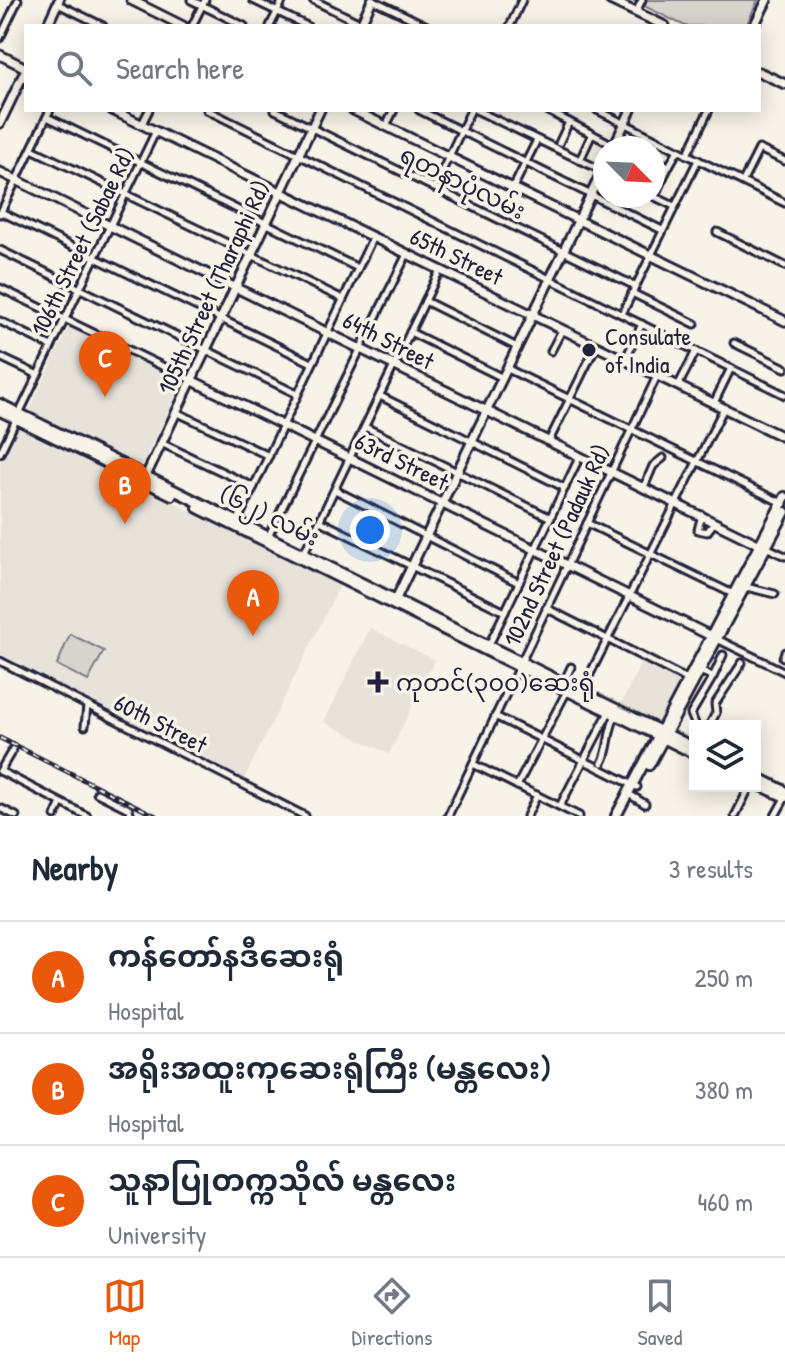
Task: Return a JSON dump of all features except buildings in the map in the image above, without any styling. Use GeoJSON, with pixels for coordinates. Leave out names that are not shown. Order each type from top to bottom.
{"type":"FeatureCollection","features":[{"type":"Feature","properties":{"kind":"main road","name":"(၆၂) လမ်း"},"geometry":{"type":"LineString","coordinates":[[0,404],[17,416],[689,748]]}},
{"type":"Feature","properties":{"kind":"main road","name":"(၆၂) လမ်း"},"geometry":{"type":"LineString","coordinates":[[0,411],[17,416]]}},
{"type":"Feature","properties":{"kind":"main road"},"geometry":{"type":"LineString","coordinates":[[619,816],[784,504]]}},
{"type":"Feature","properties":{"kind":"main road"},"geometry":{"type":"LineString","coordinates":[[736,595],[745,586],[763,546]]}},
{"type":"Feature","properties":{"kind":"main road"},"geometry":{"type":"LineString","coordinates":[[691,681],[700,671],[714,637]]}},
{"type":"Feature","properties":{"kind":"main road"},"geometry":{"type":"LineString","coordinates":[[761,779],[785,791]]}},
{"type":"Feature","properties":{"kind":"main road"},"geometry":{"type":"LineString","coordinates":[[619,816],[635,786]]}},
{"type":"Feature","properties":{"kind":"main road"},"geometry":{"type":"LineString","coordinates":[[761,786],[785,798]]}},
{"type":"Feature","properties":{"kind":"street"},"geometry":{"type":"LineString","coordinates":[[0,38],[18,0]]}},
{"type":"Feature","properties":{"kind":"street"},"geometry":{"type":"LineString","coordinates":[[191,0],[204,3],[241,24]]}},
{"type":"Feature","properties":{"kind":"street"},"geometry":{"type":"LineString","coordinates":[[253,0],[303,24]]}},
{"type":"Feature","properties":{"kind":"street"},"geometry":{"type":"LineString","coordinates":[[271,24],[283,0]]}},
{"type":"Feature","properties":{"kind":"street"},"geometry":{"type":"LineString","coordinates":[[313,0],[360,24]]}},
{"type":"Feature","properties":{"kind":"street"},"geometry":{"type":"LineString","coordinates":[[362,24],[373,0],[423,24]]}},
{"type":"Feature","properties":{"kind":"street"},"geometry":{"type":"LineString","coordinates":[[511,24],[522,0]]}},
{"type":"Feature","properties":{"kind":"street"},"geometry":{"type":"LineString","coordinates":[[610,0],[661,24]]}},
{"type":"Feature","properties":{"kind":"street"},"geometry":{"type":"LineString","coordinates":[[636,12],[642,0]]}},
{"type":"Feature","properties":{"kind":"street"},"geometry":{"type":"LineString","coordinates":[[755,24],[767,0]]}},
{"type":"Feature","properties":{"kind":"street"},"geometry":{"type":"LineString","coordinates":[[137,1],[179,24]]}},
{"type":"Feature","properties":{"kind":"street"},"geometry":{"type":"LineString","coordinates":[[48,24],[58,2],[99,24]]}},
{"type":"Feature","properties":{"kind":"street"},"geometry":{"type":"LineString","coordinates":[[193,24],[204,3]]}},
{"type":"Feature","properties":{"kind":"street"},"geometry":{"type":"LineString","coordinates":[[0,12],[10,17]]}},
{"type":"Feature","properties":{"kind":"street"},"geometry":{"type":"LineString","coordinates":[[0,55],[24,68]]}},
{"type":"Feature","properties":{"kind":"street"},"geometry":{"type":"LineString","coordinates":[[0,123],[24,73]]}},
{"type":"Feature","properties":{"kind":"street"},"geometry":{"type":"LineString","coordinates":[[761,73],[785,84]]}},
{"type":"Feature","properties":{"kind":"street"},"geometry":{"type":"LineString","coordinates":[[49,112],[1,214],[312,363]]}},
{"type":"Feature","properties":{"kind":"street","name":"65th Street"},"geometry":{"type":"LineString","coordinates":[[116,112],[785,438]]}},
{"type":"Feature","properties":{"kind":"street"},"geometry":{"type":"LineString","coordinates":[[142,124],[148,112]]}},
{"type":"Feature","properties":{"kind":"street"},"geometry":{"type":"LineString","coordinates":[[211,112],[785,395]]}},
{"type":"Feature","properties":{"kind":"street","name":"ရတနာပုံလမ်း"},"geometry":{"type":"LineString","coordinates":[[279,112],[635,286]]}},
{"type":"Feature","properties":{"kind":"street","name":"105th Street (Tharaphi Rd)"},"geometry":{"type":"LineString","coordinates":[[144,479],[319,112]]}},
{"type":"Feature","properties":{"kind":"street"},"geometry":{"type":"LineString","coordinates":[[357,112],[785,321]]}},
{"type":"Feature","properties":{"kind":"street"},"geometry":{"type":"LineString","coordinates":[[386,126],[393,112]]}},
{"type":"Feature","properties":{"kind":"street"},"geometry":{"type":"LineString","coordinates":[[423,112],[662,230]]}},
{"type":"Feature","properties":{"kind":"street"},"geometry":{"type":"LineString","coordinates":[[434,188],[472,112]]}},
{"type":"Feature","properties":{"kind":"street"},"geometry":{"type":"LineString","coordinates":[[478,112],[593,165]]}},
{"type":"Feature","properties":{"kind":"street"},"geometry":{"type":"LineString","coordinates":[[497,120],[501,112]]}},
{"type":"Feature","properties":{"kind":"street"},"geometry":{"type":"LineString","coordinates":[[550,112],[595,136]]}},
{"type":"Feature","properties":{"kind":"street"},"geometry":{"type":"LineString","coordinates":[[601,112],[785,203]]}},
{"type":"Feature","properties":{"kind":"street"},"geometry":{"type":"LineString","coordinates":[[619,136],[630,112]]}},
{"type":"Feature","properties":{"kind":"street"},"geometry":{"type":"LineString","coordinates":[[687,155],[708,112]]}},
{"type":"Feature","properties":{"kind":"street"},"geometry":{"type":"LineString","coordinates":[[47,117],[358,268]]}},
{"type":"Feature","properties":{"kind":"street"},"geometry":{"type":"LineString","coordinates":[[559,143],[569,122]]}},
{"type":"Feature","properties":{"kind":"street","name":"106th Street (Sabae Rd)"},"geometry":{"type":"LineString","coordinates":[[0,453],[156,131]]}},
{"type":"Feature","properties":{"kind":"street"},"geometry":{"type":"LineString","coordinates":[[580,160],[592,134]]}},
{"type":"Feature","properties":{"kind":"street"},"geometry":{"type":"LineString","coordinates":[[513,189],[537,139]]}},
{"type":"Feature","properties":{"kind":"street"},"geometry":{"type":"LineString","coordinates":[[32,149],[343,299]]}},
{"type":"Feature","properties":{"kind":"street"},"geometry":{"type":"LineString","coordinates":[[743,181],[759,149],[785,161]]}},
{"type":"Feature","properties":{"kind":"street"},"geometry":{"type":"LineString","coordinates":[[665,174],[678,150]]}},
{"type":"Feature","properties":{"kind":"street"},"geometry":{"type":"LineString","coordinates":[[622,314],[698,160]]}},
{"type":"Feature","properties":{"kind":"street"},"geometry":{"type":"LineString","coordinates":[[665,164],[669,166]]}},
{"type":"Feature","properties":{"kind":"street","name":"64th Street"},"geometry":{"type":"LineString","coordinates":[[0,172],[785,556]]}},
{"type":"Feature","properties":{"kind":"street"},"geometry":{"type":"LineString","coordinates":[[395,602],[593,191]]}},
{"type":"Feature","properties":{"kind":"street"},"geometry":{"type":"LineString","coordinates":[[665,200],[674,206]]}},
{"type":"Feature","properties":{"kind":"street"},"geometry":{"type":"LineString","coordinates":[[717,232],[785,266]]}},
{"type":"Feature","properties":{"kind":"street"},"geometry":{"type":"LineString","coordinates":[[236,524],[373,237]]}},
{"type":"Feature","properties":{"kind":"street"},"geometry":{"type":"LineString","coordinates":[[0,250],[297,394]]}},
{"type":"Feature","properties":{"kind":"street"},"geometry":{"type":"LineString","coordinates":[[267,539],[407,254]]}},
{"type":"Feature","properties":{"kind":"street"},"geometry":{"type":"LineString","coordinates":[[302,557],[440,270]]}},
{"type":"Feature","properties":{"kind":"street","name":"63rd Street"},"geometry":{"type":"LineString","coordinates":[[0,288],[785,672]]}},
{"type":"Feature","properties":{"kind":"street"},"geometry":{"type":"LineString","coordinates":[[632,293],[695,324]]}},
{"type":"Feature","properties":{"kind":"street"},"geometry":{"type":"LineString","coordinates":[[425,301],[518,348]]}},
{"type":"Feature","properties":{"kind":"street"},"geometry":{"type":"LineString","coordinates":[[0,321],[51,346]]}},
{"type":"Feature","properties":{"kind":"street"},"geometry":{"type":"LineString","coordinates":[[625,360],[642,324]]}},
{"type":"Feature","properties":{"kind":"street"},"geometry":{"type":"LineString","coordinates":[[551,351],[562,330]]}},
{"type":"Feature","properties":{"kind":"street"},"geometry":{"type":"LineString","coordinates":[[410,332],[503,378]]}},
{"type":"Feature","properties":{"kind":"street"},"geometry":{"type":"LineString","coordinates":[[734,343],[785,368]]}},
{"type":"Feature","properties":{"kind":"street"},"geometry":{"type":"LineString","coordinates":[[549,441],[596,346]]}},
{"type":"Feature","properties":{"kind":"street"},"geometry":{"type":"LineString","coordinates":[[678,386],[696,351]]}},
{"type":"Feature","properties":{"kind":"street"},"geometry":{"type":"LineString","coordinates":[[0,357],[36,374]]}},
{"type":"Feature","properties":{"kind":"street"},"geometry":{"type":"LineString","coordinates":[[714,403],[731,368]]}},
{"type":"Feature","properties":{"kind":"street"},"geometry":{"type":"LineString","coordinates":[[508,369],[784,504]]}},
{"type":"Feature","properties":{"kind":"street","name":"102nd Street (Padauk Rd)"},"geometry":{"type":"LineString","coordinates":[[448,816],[657,376]]}},
{"type":"Feature","properties":{"kind":"street"},"geometry":{"type":"LineString","coordinates":[[380,396],[565,488]]}},
{"type":"Feature","properties":{"kind":"street"},"geometry":{"type":"LineString","coordinates":[[580,694],[724,408]]}},
{"type":"Feature","properties":{"kind":"street"},"geometry":{"type":"LineString","coordinates":[[176,412],[269,456]]}},
{"type":"Feature","properties":{"kind":"street"},"geometry":{"type":"LineString","coordinates":[[365,426],[551,518]]}},
{"type":"Feature","properties":{"kind":"street"},"geometry":{"type":"LineString","coordinates":[[161,443],[254,487]]}},
{"type":"Feature","properties":{"kind":"street"},"geometry":{"type":"LineString","coordinates":[[487,648],[580,456]]}},
{"type":"Feature","properties":{"kind":"street"},"geometry":{"type":"LineString","coordinates":[[644,487],[653,466],[663,458]]}},
{"type":"Feature","properties":{"kind":"street"},"geometry":{"type":"LineString","coordinates":[[335,490],[519,583]]}},
{"type":"Feature","properties":{"kind":"street"},"geometry":{"type":"LineString","coordinates":[[702,515],[698,527],[702,532],[709,531],[715,522]]}},
{"type":"Feature","properties":{"kind":"street"},"geometry":{"type":"LineString","coordinates":[[320,521],[505,612]]}},
{"type":"Feature","properties":{"kind":"street"},"geometry":{"type":"LineString","coordinates":[[587,523],[736,595]]}},
{"type":"Feature","properties":{"kind":"street"},"geometry":{"type":"LineString","coordinates":[[745,586],[775,594]]}},
{"type":"Feature","properties":{"kind":"street"},"geometry":{"type":"LineString","coordinates":[[546,608],[691,681]]}},
{"type":"Feature","properties":{"kind":"street"},"geometry":{"type":"LineString","coordinates":[[694,720],[691,714],[723,655]]}},
{"type":"Feature","properties":{"kind":"street","name":"60th Street"},"geometry":{"type":"LineString","coordinates":[[0,661],[305,816]]}},
{"type":"Feature","properties":{"kind":"street"},"geometry":{"type":"LineString","coordinates":[[712,720],[716,713],[715,704],[724,686],[731,683],[742,663]]}},
{"type":"Feature","properties":{"kind":"street"},"geometry":{"type":"LineString","coordinates":[[517,786],[565,687],[571,667]]}},
{"type":"Feature","properties":{"kind":"street"},"geometry":{"type":"LineString","coordinates":[[700,671],[731,683]]}},
{"type":"Feature","properties":{"kind":"street"},"geometry":{"type":"LineString","coordinates":[[713,677],[724,686]]}},
{"type":"Feature","properties":{"kind":"street"},"geometry":{"type":"LineString","coordinates":[[702,698],[715,704]]}},
{"type":"Feature","properties":{"kind":"street"},"geometry":{"type":"LineString","coordinates":[[85,726],[87,706]]}},
{"type":"Feature","properties":{"kind":"street"},"geometry":{"type":"LineString","coordinates":[[560,806],[612,712]]}},
{"type":"Feature","properties":{"kind":"street"},"geometry":{"type":"LineString","coordinates":[[602,763],[607,751],[606,739],[612,712]]}},
{"type":"Feature","properties":{"kind":"street"},"geometry":{"type":"LineString","coordinates":[[495,716],[635,786]]}},
{"type":"Feature","properties":{"kind":"street"},"geometry":{"type":"LineString","coordinates":[[13,749],[0,771],[87,816]]}},
{"type":"Feature","properties":{"kind":"street"},"geometry":{"type":"LineString","coordinates":[[473,764],[579,816]]}},
{"type":"Feature","properties":{"kind":"street"},"geometry":{"type":"LineString","coordinates":[[735,816],[747,792]]}},
{"type":"Feature","properties":{"kind":"street"},"geometry":{"type":"LineString","coordinates":[[97,793],[129,809],[131,816]]}},
{"type":"Feature","properties":{"kind":"street"},"geometry":{"type":"LineString","coordinates":[[527,816],[537,795]]}},
{"type":"Feature","properties":{"kind":"street"},"geometry":{"type":"LineString","coordinates":[[632,796],[645,804]]}},
{"type":"Feature","properties":{"kind":"street"},"geometry":{"type":"LineString","coordinates":[[775,816],[785,798]]}},
{"type":"Feature","properties":{"kind":"street"},"geometry":{"type":"LineString","coordinates":[[55,816],[61,803]]}},
{"type":"Feature","properties":{"kind":"street"},"geometry":{"type":"LineString","coordinates":[[0,808],[16,816]]}},
{"type":"Feature","properties":{"kind":"shaded area"},"geometry":{"type":"Polygon","coordinates":[[[632,0],[758,0],[747,24],[681,24],[632,0]]]}},
{"type":"Feature","properties":{"kind":"shaded area"},"geometry":{"type":"Polygon","coordinates":[[[69,327],[182,382],[141,467],[28,413],[69,327]]]}},
{"type":"Feature","properties":{"kind":"shaded area"},"geometry":{"type":"Polygon","coordinates":[[[18,425],[340,585],[244,779],[0,654],[0,462],[18,425]]]}},
{"type":"Feature","properties":{"kind":"shaded area"},"geometry":{"type":"Polygon","coordinates":[[[370,628],[435,660],[389,754],[324,722],[370,628]]]}},
{"type":"Feature","properties":{"kind":"shaded area"},"geometry":{"type":"Polygon","coordinates":[[[70,634],[104,651],[88,681],[57,665],[70,634]]]}},
{"type":"Feature","properties":{"kind":"shaded area"},"geometry":{"type":"Polygon","coordinates":[[[643,659],[682,679],[656,724],[620,706],[643,659]]]}},
{"type":"Feature","properties":{"kind":"railway"},"geometry":{"type":"LineString","coordinates":[[0,738],[156,816]]}},
{"type":"Feature","properties":{"kind":"place","name":"Consulate of India"},"geometry":{"type":"Point","coordinates":[589,350]}},
{"type":"Feature","properties":{"kind":"place","name":"သူနာပြုတက္ကသိုလ် မန္တလေး"},"geometry":{"type":"Point","coordinates":[105,397]}},
{"type":"Feature","properties":{"kind":"place","name":"အရိုးအထူးကုဆေးရုံကြီး (မန္တလေး)"},"geometry":{"type":"Point","coordinates":[125,524]}},
{"type":"Feature","properties":{"kind":"place","name":"ကန်တော်နဒီဆေးရုံ"},"geometry":{"type":"Point","coordinates":[253,636]}},
{"type":"Feature","properties":{"kind":"place","name":"ကုတင်(၃၀၀)ဆေးရုံ"},"geometry":{"type":"Point","coordinates":[378,682]}}]}
